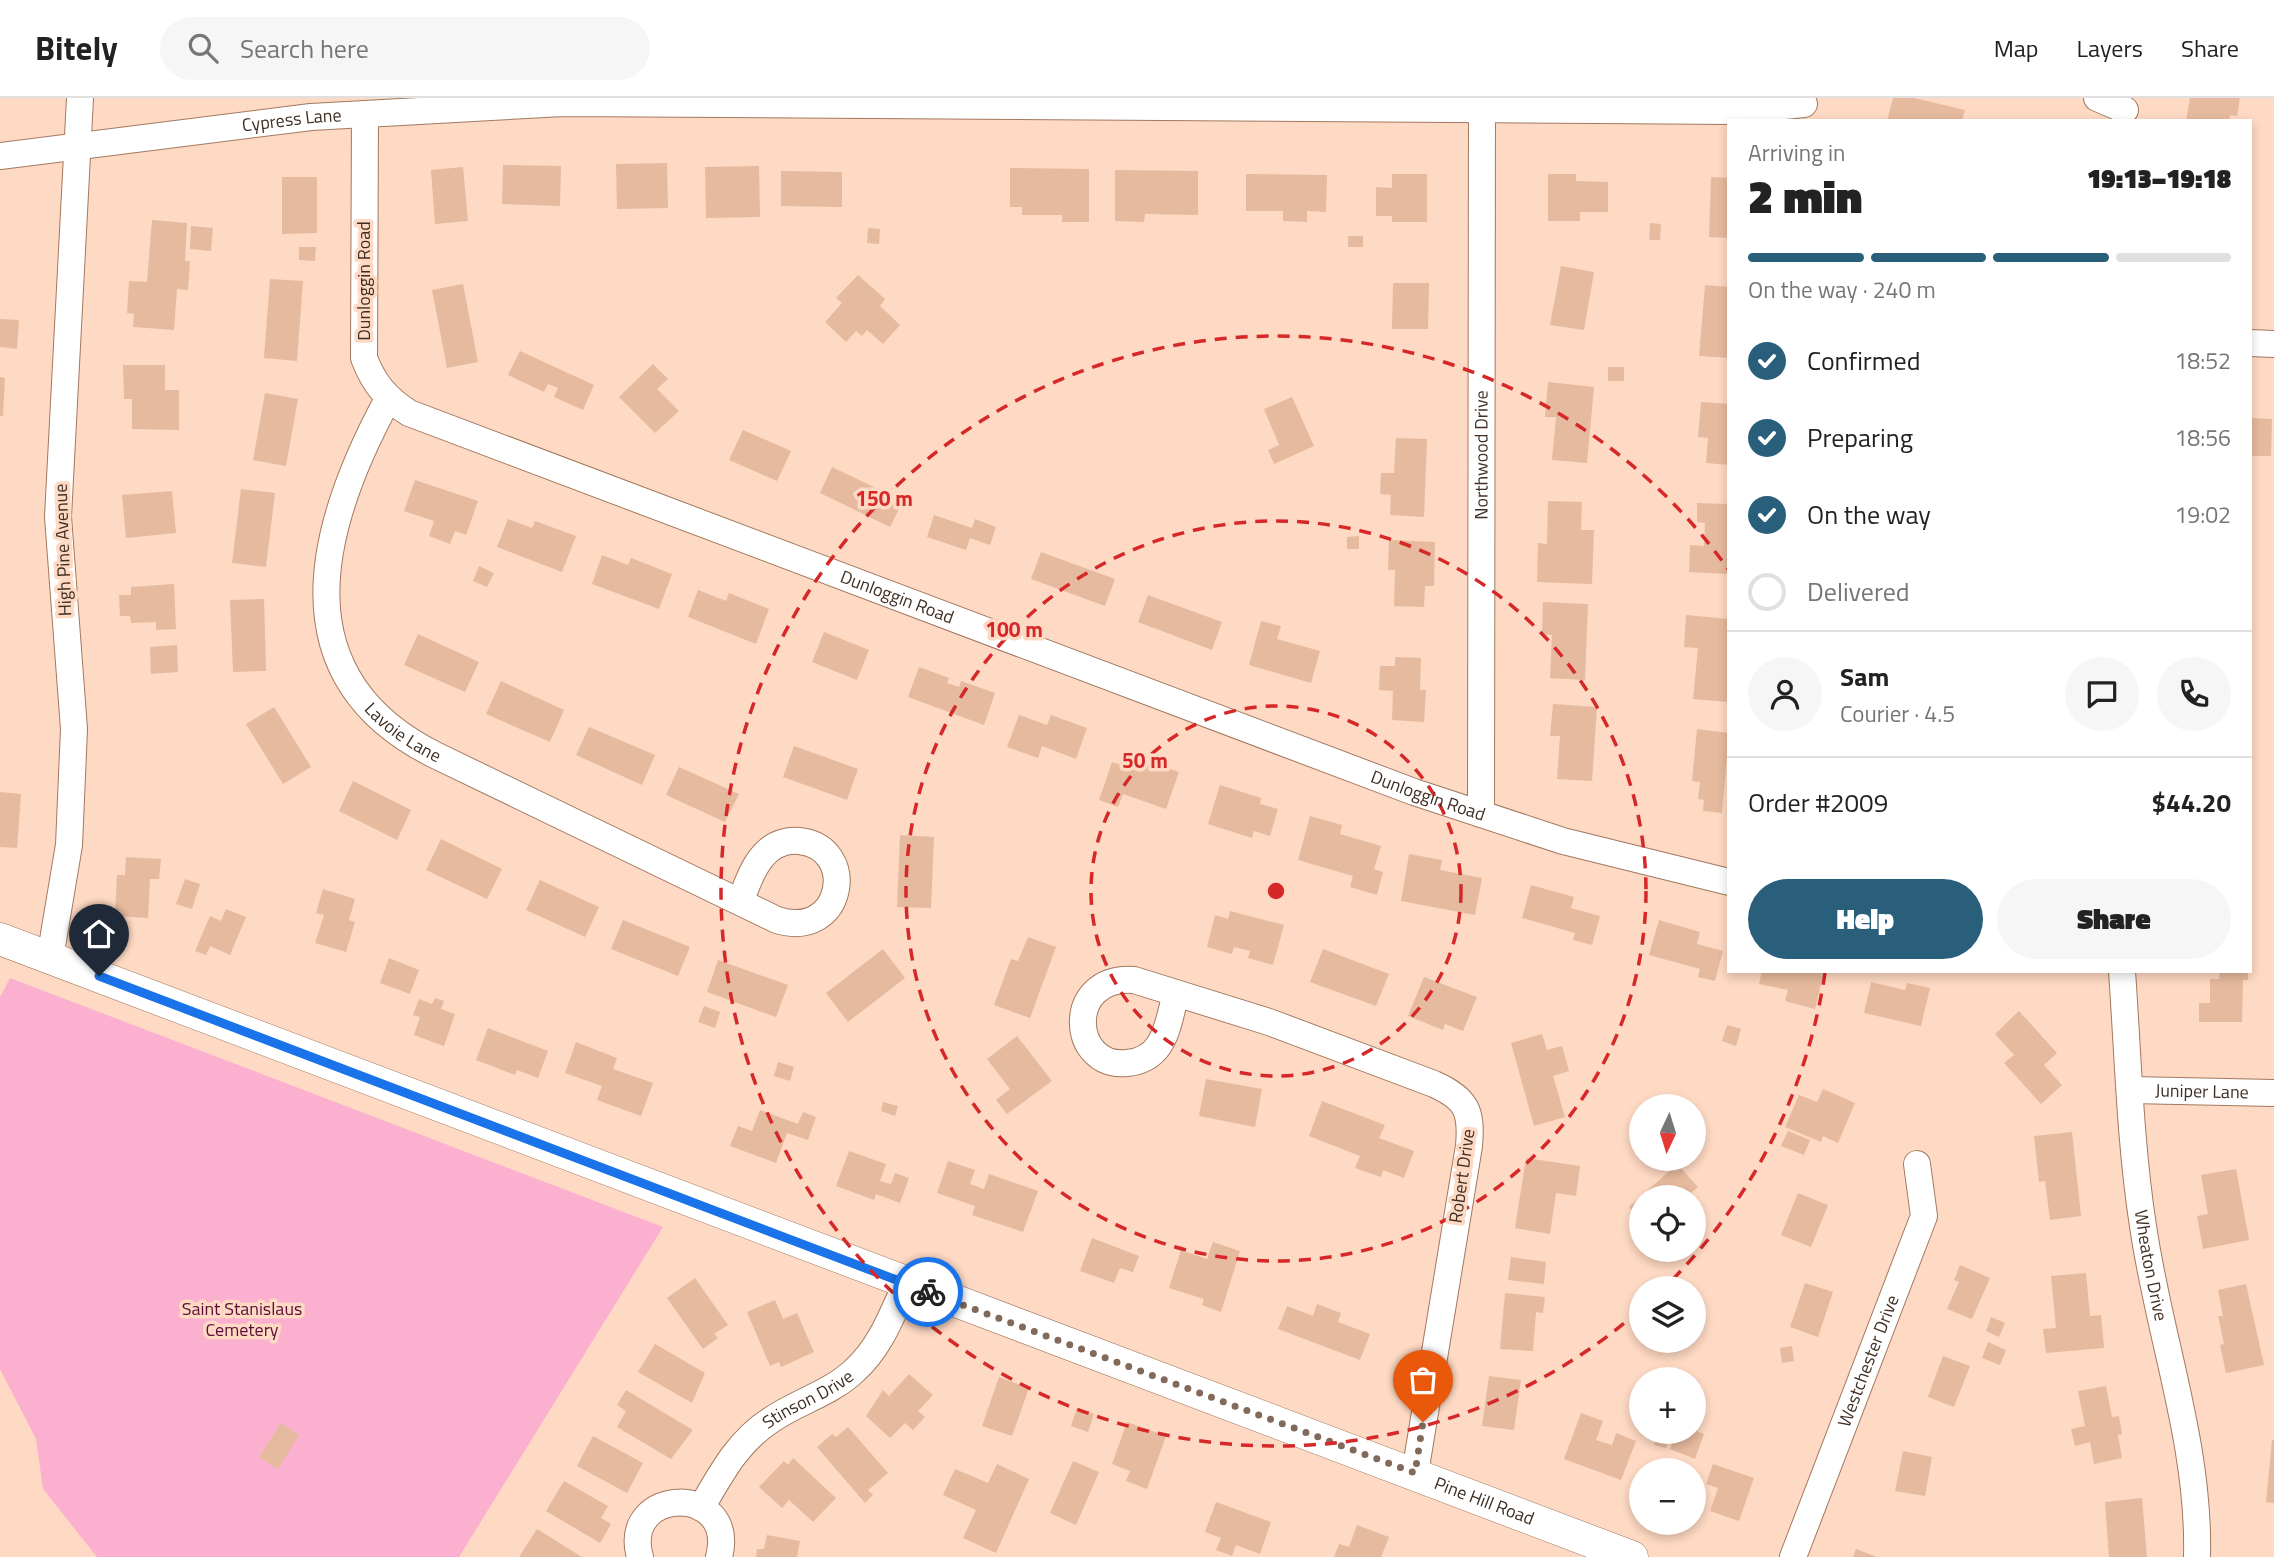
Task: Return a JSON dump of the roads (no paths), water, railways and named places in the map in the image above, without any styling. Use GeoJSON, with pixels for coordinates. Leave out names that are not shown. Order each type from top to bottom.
{"type":"FeatureCollection","features":[{"type":"Feature","properties":{"kind":"street","name":"High Pine Avenue"},"geometry":{"type":"LineString","coordinates":[[50,958],[69,845],[74,729],[58,517],[80,98]]}},
{"type":"Feature","properties":{"kind":"street"},"geometry":{"type":"LineString","coordinates":[[2097,98],[2125,109]]}},
{"type":"Feature","properties":{"kind":"street","name":"Cypress Lane"},"geometry":{"type":"LineString","coordinates":[[0,156],[311,117],[562,101],[1482,104],[1734,111],[1804,108]]}},
{"type":"Feature","properties":{"kind":"street","name":"Northwood Drive"},"geometry":{"type":"LineString","coordinates":[[1481,814],[1482,104]]}},
{"type":"Feature","properties":{"kind":"street","name":"Dunloggin Road"},"geometry":{"type":"LineString","coordinates":[[365,114],[363,358],[373,382],[388,399],[432,423],[1414,792],[1563,841],[1727,882]]}},
{"type":"Feature","properties":{"kind":"street"},"geometry":{"type":"LineString","coordinates":[[2252,344],[2274,344]]}},
{"type":"Feature","properties":{"kind":"street","name":"Lavoie Lane"},"geometry":{"type":"LineString","coordinates":[[388,399],[351,472],[326,587],[329,637],[351,685],[376,717],[414,745],[740,902]]}},
{"type":"Feature","properties":{"kind":"street","name":"Pine Hill Road"},"geometry":{"type":"LineString","coordinates":[[0,939],[1632,1557]]}},
{"type":"Feature","properties":{"kind":"street","name":"Wheaton Drive"},"geometry":{"type":"LineString","coordinates":[[2122,973],[2143,1226],[2187,1435],[2198,1526],[2197,1557]]}},
{"type":"Feature","properties":{"kind":"street","name":"Robert Drive"},"geometry":{"type":"LineString","coordinates":[[1176,994],[1269,1021],[1434,1084],[1454,1093],[1466,1107],[1471,1125],[1469,1146],[1415,1473]]}},
{"type":"Feature","properties":{"kind":"street","name":"Juniper Lane"},"geometry":{"type":"LineString","coordinates":[[2130,1090],[2274,1093]]}},
{"type":"Feature","properties":{"kind":"street","name":"Westchester Drive"},"geometry":{"type":"LineString","coordinates":[[1793,1557],[1924,1216],[1917,1164]]}},
{"type":"Feature","properties":{"kind":"street","name":"Stinson Drive"},"geometry":{"type":"LineString","coordinates":[[701,1508],[730,1457],[748,1437],[771,1419],[853,1373],[870,1355],[883,1335],[906,1284]]}},
{"type":"Feature","properties":{"kind":"street"},"geometry":{"type":"LineString","coordinates":[[640,1557],[639,1532],[648,1515],[674,1502],[693,1503],[701,1508],[719,1530],[719,1557]]}},
{"type":"Feature","properties":{"kind":"park label","name":"Saint Stanislaus Cemetery"},"geometry":{"type":"Point","coordinates":[242,1319]}}]}
